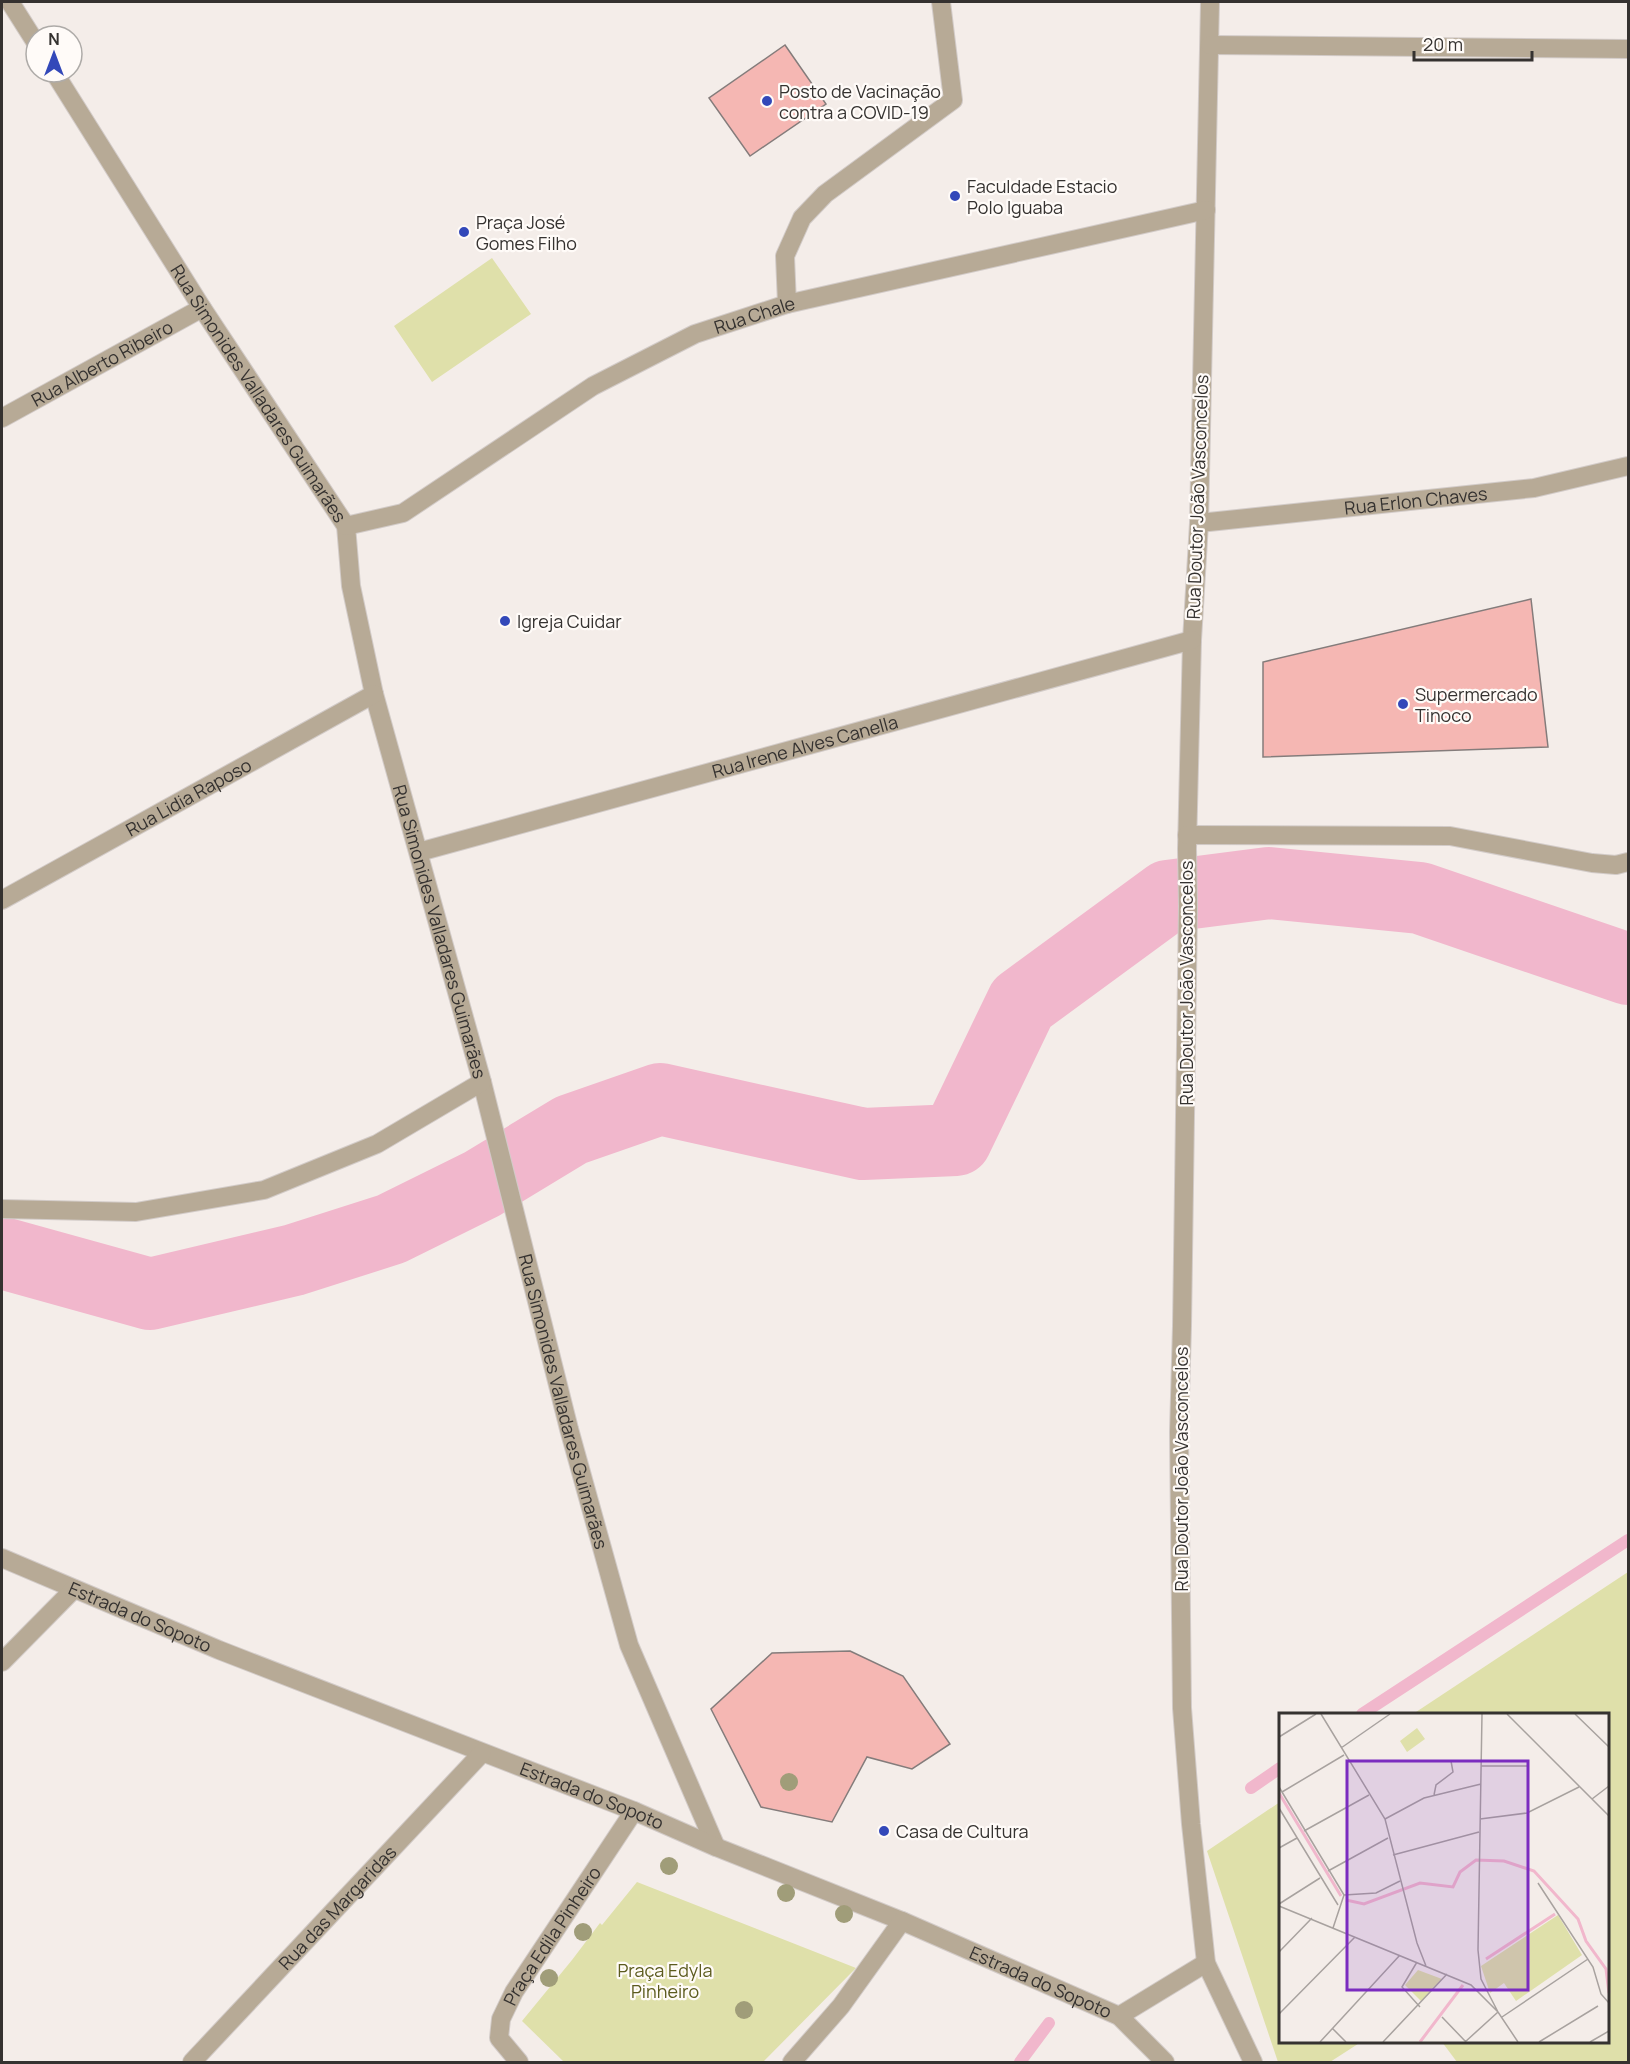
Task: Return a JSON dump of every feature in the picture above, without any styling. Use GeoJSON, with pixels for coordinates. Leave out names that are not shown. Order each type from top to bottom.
{"type":"FeatureCollection","features":[{"type":"Feature","properties":{"kind":"street"},"geometry":{"type":"LineString","coordinates":[[10,2],[24,24]]}},
{"type":"Feature","properties":{"kind":"street"},"geometry":{"type":"LineString","coordinates":[[786,304],[785,256],[802,218],[825,194],[953,100],[941,2]]}},
{"type":"Feature","properties":{"kind":"street","name":"Rua Doutor João Vasconcelos"},"geometry":{"type":"LineString","coordinates":[[1210,2],[1199,523],[1192,640],[1187,842],[1188,906],[1179,1432],[1182,1684],[1191,1824],[1206,1963],[1254,2062]]}},
{"type":"Feature","properties":{"kind":"street"},"geometry":{"type":"LineString","coordinates":[[1210,45],[1629,49]]}},
{"type":"Feature","properties":{"kind":"street","name":"Rua Simonides Valladares Guimarães"},"geometry":{"type":"LineString","coordinates":[[61,84],[202,309],[346,526],[351,586],[374,694],[482,1082],[569,1429],[629,1645],[716,1847]]}},
{"type":"Feature","properties":{"kind":"street","name":"Rua Chale"},"geometry":{"type":"LineString","coordinates":[[346,526],[403,513],[604,380],[695,334],[786,304],[1206,210]]}},
{"type":"Feature","properties":{"kind":"street","name":"Rua Alberto Ribeiro"},"geometry":{"type":"LineString","coordinates":[[2,418],[202,309]]}},
{"type":"Feature","properties":{"kind":"street","name":"Rua Erlon Chaves"},"geometry":{"type":"LineString","coordinates":[[1199,523],[1534,488],[1629,466]]}},
{"type":"Feature","properties":{"kind":"street","name":"Rua Irene Alves Canella"},"geometry":{"type":"LineString","coordinates":[[419,852],[1192,640]]}},
{"type":"Feature","properties":{"kind":"street","name":"Rua Lidia Raposo"},"geometry":{"type":"LineString","coordinates":[[2,900],[374,694]]}},
{"type":"Feature","properties":{"kind":"street"},"geometry":{"type":"LineString","coordinates":[[1187,842],[1450,836],[1592,863],[1616,866],[1629,862]]}},
{"type":"Feature","properties":{"kind":"street"},"geometry":{"type":"LineString","coordinates":[[2,1209],[136,1212],[264,1190],[377,1144],[482,1082]]}},
{"type":"Feature","properties":{"kind":"street","name":"Estrada do Sopoto"},"geometry":{"type":"LineString","coordinates":[[2,1558],[219,1650],[634,1811],[716,1847],[902,1922],[1119,2016],[1165,2062]]}},
{"type":"Feature","properties":{"kind":"street"},"geometry":{"type":"LineString","coordinates":[[2,1662],[74,1589]]}},
{"type":"Feature","properties":{"kind":"street","name":"Rua das Margaridas"},"geometry":{"type":"LineString","coordinates":[[192,2062],[482,1753]]}},
{"type":"Feature","properties":{"kind":"street","name":"Praça Edila Pinheiro"},"geometry":{"type":"LineString","coordinates":[[519,2062],[499,2038],[501,2019],[514,1992],[634,1811]]}},
{"type":"Feature","properties":{"kind":"street"},"geometry":{"type":"LineString","coordinates":[[792,2062],[842,2006],[902,1922]]}},
{"type":"Feature","properties":{"kind":"street"},"geometry":{"type":"LineString","coordinates":[[1119,2016],[1206,1963]]}},
{"type":"Feature","properties":{"kind":"green space"},"geometry":{"type":"Polygon","coordinates":[[[492,258],[531,314],[432,382],[394,326],[492,258]]]}},
{"type":"Feature","properties":{"kind":"green space"},"geometry":{"type":"Polygon","coordinates":[[[1628,1572],[1628,2062],[1457,2062],[1443,2043],[1609,2043],[1609,1713],[1415,1713],[1628,1572]]]}},
{"type":"Feature","properties":{"kind":"green space"},"geometry":{"type":"Polygon","coordinates":[[[1279,1803],[1279,2043],[1359,2043],[1330,2062],[1278,2062],[1207,1851],[1279,1803]]]}},
{"type":"Feature","properties":{"kind":"green space","name":"Praça Edyla Pinheiro"},"geometry":{"type":"Polygon","coordinates":[[[637,1882],[856,1968],[763,2062],[564,2062],[522,2021],[600,1923],[602,1925],[637,1882]]]}},
{"type":"Feature","properties":{"kind":"building","name":"Posto de Vacinação contra a COVID-19"},"geometry":{"type":"Polygon","coordinates":[[[785,45],[826,104],[750,156],[709,98],[785,45]]]}},
{"type":"Feature","properties":{"kind":"building","name":"Supermercado Tinoco"},"geometry":{"type":"Polygon","coordinates":[[[1531,599],[1548,747],[1263,757],[1263,662],[1531,599]]]}},
{"type":"Feature","properties":{"kind":"building"},"geometry":{"type":"Polygon","coordinates":[[[850,1651],[903,1676],[950,1744],[912,1769],[867,1757],[832,1822],[761,1807],[711,1709],[772,1653],[850,1651]]]}},
{"type":"Feature","properties":{"kind":"waterway"},"geometry":{"type":"LineString","coordinates":[[2,1253],[150,1294],[294,1260],[391,1229],[482,1184],[571,1130],[660,1099],[863,1144],[956,1140],[1022,1003],[1168,896],[1269,883],[1420,898],[1628,969]]}},
{"type":"Feature","properties":{"kind":"waterway"},"geometry":{"type":"LineString","coordinates":[[1364,1713],[1628,1540]]}},
{"type":"Feature","properties":{"kind":"waterway"},"geometry":{"type":"LineString","coordinates":[[1251,1788],[1279,1769]]}},
{"type":"Feature","properties":{"kind":"waterway"},"geometry":{"type":"LineString","coordinates":[[1020,2062],[1049,2023]]}},
{"type":"Feature","properties":{"kind":"place","name":"Posto de Vacinação contra a COVID-19"},"geometry":{"type":"Point","coordinates":[767,101]}},
{"type":"Feature","properties":{"kind":"place","name":"Faculdade Estacio Polo Iguaba"},"geometry":{"type":"Point","coordinates":[955,196]}},
{"type":"Feature","properties":{"kind":"place","name":"Praça José Gomes Filho"},"geometry":{"type":"Point","coordinates":[464,232]}},
{"type":"Feature","properties":{"kind":"place","name":"Igreja Cuidar"},"geometry":{"type":"Point","coordinates":[505,621]}},
{"type":"Feature","properties":{"kind":"place","name":"Supermercado Tinoco"},"geometry":{"type":"Point","coordinates":[1403,704]}},
{"type":"Feature","properties":{"kind":"place","name":"Casa de Cultura"},"geometry":{"type":"Point","coordinates":[884,1831]}}]}
